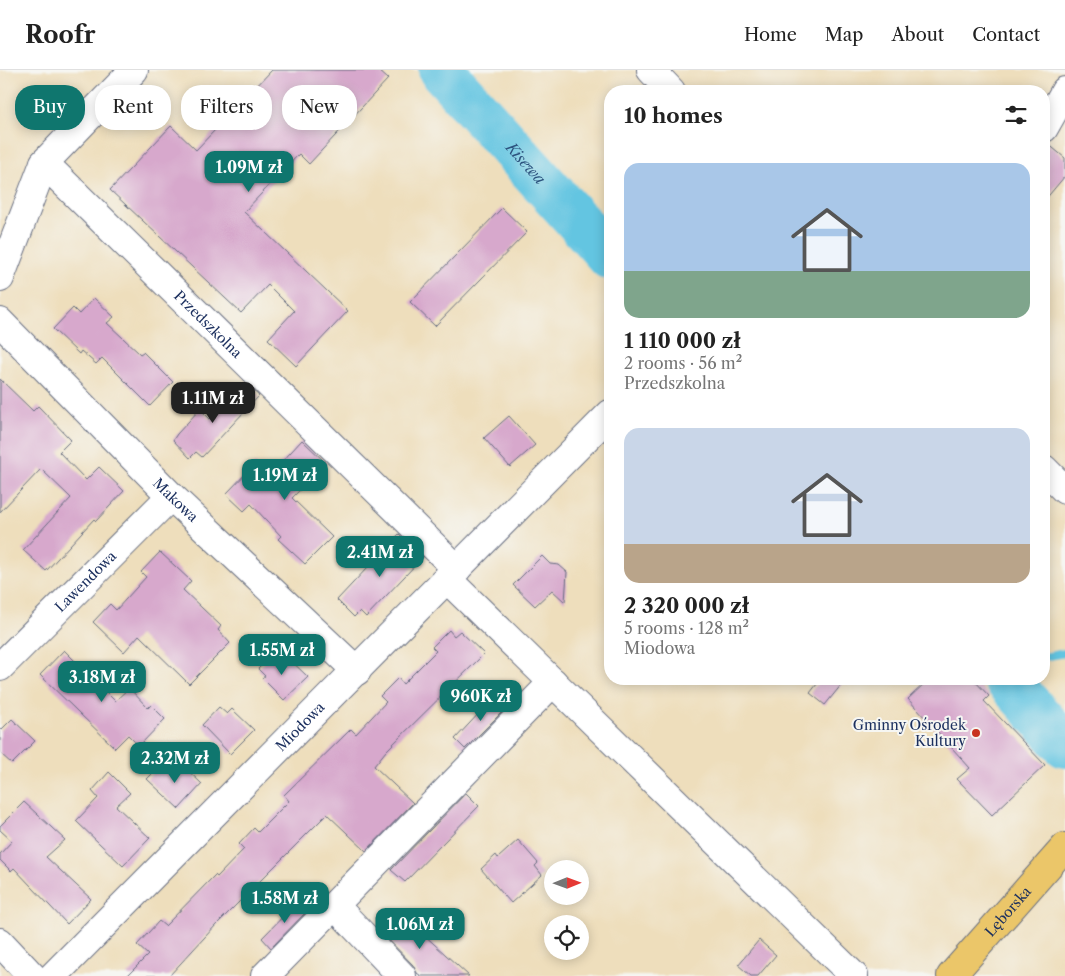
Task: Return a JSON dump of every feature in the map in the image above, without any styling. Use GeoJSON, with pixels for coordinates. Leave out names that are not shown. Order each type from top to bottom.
{"type":"FeatureCollection","features":[{"type":"Feature","properties":{"kind":"main road","name":"Lęborska"},"geometry":{"type":"LineString","coordinates":[[951,976],[1065,847]]}},
{"type":"Feature","properties":{"kind":"street"},"geometry":{"type":"LineString","coordinates":[[0,278],[44,163],[134,70]]}},
{"type":"Feature","properties":{"kind":"street"},"geometry":{"type":"LineString","coordinates":[[651,70],[665,85]]}},
{"type":"Feature","properties":{"kind":"street"},"geometry":{"type":"LineString","coordinates":[[1050,117],[1065,91]]}},
{"type":"Feature","properties":{"kind":"street","name":"Przedszkolna"},"geometry":{"type":"LineString","coordinates":[[44,163],[452,574],[553,682],[854,976]]}},
{"type":"Feature","properties":{"kind":"street","name":"Makowa"},"geometry":{"type":"LineString","coordinates":[[0,322],[171,496],[357,671]]}},
{"type":"Feature","properties":{"kind":"street","name":"Miodowa"},"geometry":{"type":"LineString","coordinates":[[53,976],[604,420]]}},
{"type":"Feature","properties":{"kind":"street"},"geometry":{"type":"LineString","coordinates":[[1050,476],[1065,490]]}},
{"type":"Feature","properties":{"kind":"street","name":"Lawendowa"},"geometry":{"type":"LineString","coordinates":[[0,667],[171,496]]}},
{"type":"Feature","properties":{"kind":"street"},"geometry":{"type":"LineString","coordinates":[[265,976],[553,682]]}},
{"type":"Feature","properties":{"kind":"street"},"geometry":{"type":"LineString","coordinates":[[335,906],[402,976]]}},
{"type":"Feature","properties":{"kind":"street"},"geometry":{"type":"LineString","coordinates":[[2,949],[32,976]]}},
{"type":"Feature","properties":{"kind":"building"},"geometry":{"type":"Polygon","coordinates":[[[272,70],[378,70],[388,79],[357,112],[357,85],[282,85],[282,130],[341,130],[309,164],[299,154],[244,212],[348,311],[296,366],[268,339],[294,311],[268,285],[241,313],[110,190],[167,130],[171,130],[171,126],[196,150],[215,130],[272,130],[272,85],[258,85],[272,70]]]}},
{"type":"Feature","properties":{"kind":"building"},"geometry":{"type":"Polygon","coordinates":[[[1050,146],[1065,158],[1065,176],[1050,194],[1050,146]]]}},
{"type":"Feature","properties":{"kind":"building"},"geometry":{"type":"Polygon","coordinates":[[[502,208],[527,232],[435,326],[410,302],[502,208]]]}},
{"type":"Feature","properties":{"kind":"building"},"geometry":{"type":"Polygon","coordinates":[[[94,298],[114,317],[107,323],[140,354],[143,352],[173,382],[150,406],[102,358],[96,364],[81,351],[79,354],[53,329],[73,308],[79,314],[94,298]]]}},
{"type":"Feature","properties":{"kind":"building"},"geometry":{"type":"Polygon","coordinates":[[[0,379],[33,411],[38,406],[71,440],[59,452],[86,480],[99,467],[124,491],[96,521],[94,519],[46,571],[23,550],[71,498],[41,469],[0,512],[0,379]]]}},
{"type":"Feature","properties":{"kind":"building"},"geometry":{"type":"Polygon","coordinates":[[[246,384],[259,396],[202,457],[196,452],[190,458],[173,440],[177,434],[200,409],[210,419],[246,384]]]}},
{"type":"Feature","properties":{"kind":"building"},"geometry":{"type":"Polygon","coordinates":[[[509,416],[535,445],[510,467],[484,438],[509,416]]]}},
{"type":"Feature","properties":{"kind":"building"},"geometry":{"type":"Polygon","coordinates":[[[302,440],[326,463],[292,498],[332,537],[305,564],[278,539],[281,536],[251,504],[244,511],[226,494],[255,464],[268,477],[302,440]]]}},
{"type":"Feature","properties":{"kind":"building"},"geometry":{"type":"Polygon","coordinates":[[[399,534],[423,557],[366,617],[360,611],[354,617],[337,600],[399,534]]]}},
{"type":"Feature","properties":{"kind":"building"},"geometry":{"type":"Polygon","coordinates":[[[160,552],[191,581],[183,590],[221,626],[218,630],[230,643],[189,684],[139,635],[124,652],[93,622],[110,604],[116,610],[146,577],[141,572],[160,552]]]}},
{"type":"Feature","properties":{"kind":"building"},"geometry":{"type":"Polygon","coordinates":[[[542,556],[550,564],[559,565],[567,572],[565,602],[552,590],[535,606],[513,585],[542,556]]]}},
{"type":"Feature","properties":{"kind":"building"},"geometry":{"type":"Polygon","coordinates":[[[449,630],[454,636],[460,631],[484,654],[386,751],[374,766],[413,803],[366,851],[327,814],[216,925],[169,976],[127,976],[148,955],[137,945],[159,921],[165,926],[215,875],[217,877],[244,849],[239,844],[254,828],[258,832],[289,801],[284,795],[351,729],[356,734],[386,702],[380,696],[398,678],[403,684],[436,651],[432,647],[449,630]]]}},
{"type":"Feature","properties":{"kind":"building"},"geometry":{"type":"Polygon","coordinates":[[[64,650],[115,701],[129,688],[148,708],[151,705],[165,719],[139,746],[128,735],[115,748],[40,675],[64,650]]]}},
{"type":"Feature","properties":{"kind":"building"},"geometry":{"type":"Polygon","coordinates":[[[272,655],[279,661],[285,655],[308,677],[284,700],[262,678],[265,676],[258,669],[272,655]]]}},
{"type":"Feature","properties":{"kind":"building"},"geometry":{"type":"Polygon","coordinates":[[[816,685],[841,685],[825,705],[810,693],[816,685]]]}},
{"type":"Feature","properties":{"kind":"building","name":"Gminny Ośrodek Kultury"},"geometry":{"type":"Polygon","coordinates":[[[923,685],[979,685],[989,696],[984,701],[1045,765],[992,815],[957,779],[970,768],[908,699],[923,685]]]}},
{"type":"Feature","properties":{"kind":"building"},"geometry":{"type":"Polygon","coordinates":[[[496,695],[507,707],[465,749],[455,739],[496,695]]]}},
{"type":"Feature","properties":{"kind":"building"},"geometry":{"type":"Polygon","coordinates":[[[219,707],[227,714],[232,709],[254,730],[230,754],[202,725],[219,707]]]}},
{"type":"Feature","properties":{"kind":"building"},"geometry":{"type":"Polygon","coordinates":[[[12,719],[35,741],[12,764],[0,753],[0,731],[12,719]]]}},
{"type":"Feature","properties":{"kind":"building"},"geometry":{"type":"Polygon","coordinates":[[[179,762],[202,784],[179,809],[147,779],[162,764],[170,771],[179,762]]]}},
{"type":"Feature","properties":{"kind":"building"},"geometry":{"type":"Polygon","coordinates":[[[109,772],[130,793],[116,806],[150,838],[123,866],[76,821],[98,798],[92,791],[109,772]]]}},
{"type":"Feature","properties":{"kind":"building"},"geometry":{"type":"Polygon","coordinates":[[[466,793],[479,806],[405,882],[391,870],[466,793]]]}},
{"type":"Feature","properties":{"kind":"building"},"geometry":{"type":"Polygon","coordinates":[[[24,802],[65,840],[46,857],[91,899],[67,924],[14,868],[11,871],[0,860],[0,854],[12,841],[0,830],[0,826],[24,802]]]}},
{"type":"Feature","properties":{"kind":"building"},"geometry":{"type":"Polygon","coordinates":[[[518,840],[538,863],[535,866],[542,875],[511,903],[481,869],[496,855],[498,858],[518,840]]]}},
{"type":"Feature","properties":{"kind":"building"},"geometry":{"type":"Polygon","coordinates":[[[299,900],[309,909],[271,948],[262,938],[299,900]]]}},
{"type":"Feature","properties":{"kind":"building"},"geometry":{"type":"Polygon","coordinates":[[[399,912],[469,976],[421,976],[417,973],[413,965],[381,932],[399,912]]]}},
{"type":"Feature","properties":{"kind":"building"},"geometry":{"type":"Polygon","coordinates":[[[759,940],[776,955],[758,976],[751,976],[738,965],[759,940]]]}},
{"type":"Feature","properties":{"kind":"waterway","name":"Kisewa"},"geometry":{"type":"LineString","coordinates":[[441,70],[604,250]]}},
{"type":"Feature","properties":{"kind":"waterway"},"geometry":{"type":"LineString","coordinates":[[1050,656],[1065,653]]}},
{"type":"Feature","properties":{"kind":"waterway","name":"Kisewa"},"geometry":{"type":"LineString","coordinates":[[1011,685],[1065,745]]}},
{"type":"Feature","properties":{"kind":"place","name":"Gminny Ośrodek Kultury"},"geometry":{"type":"Point","coordinates":[976,733]}}]}
